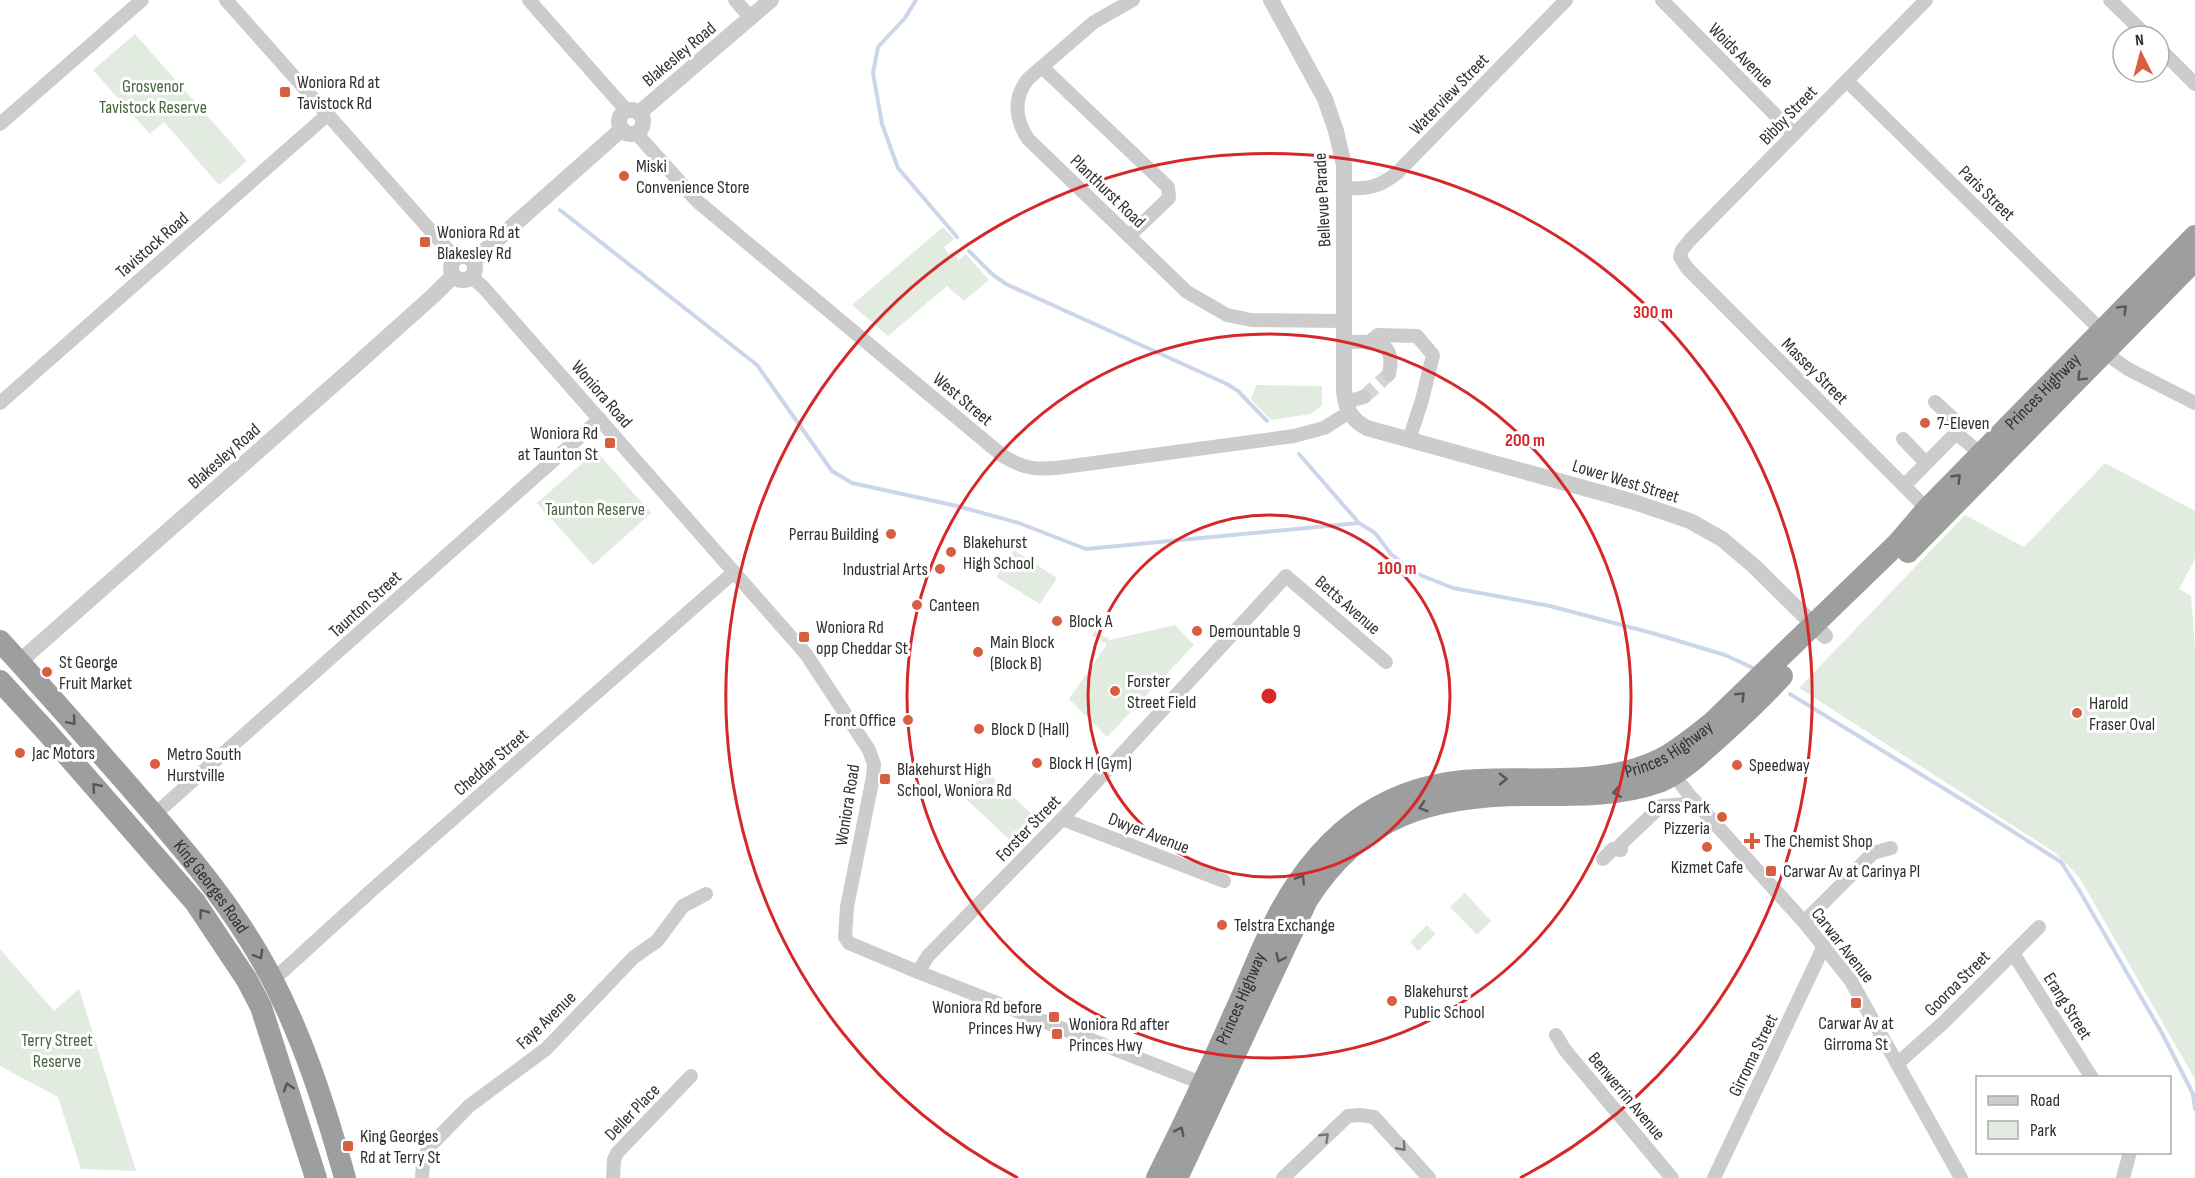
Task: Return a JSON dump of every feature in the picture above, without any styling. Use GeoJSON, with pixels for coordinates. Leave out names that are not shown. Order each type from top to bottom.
{"type":"FeatureCollection","features":[{"type":"Feature","properties":{"kind":"highway","name":"Princes Highway"},"geometry":{"type":"LineString","coordinates":[[1820,631],[2103,342],[2195,236]]}},
{"type":"Feature","properties":{"kind":"highway","name":"Princes Highway"},"geometry":{"type":"LineString","coordinates":[[1157,1178],[1210,1086],[1307,900],[1342,856],[1376,829],[1421,807],[1449,801],[1499,796],[1599,794],[1643,787],[1667,767],[1695,758],[1749,712],[1927,509],[1981,454],[2195,260]]}},
{"type":"Feature","properties":{"kind":"highway","name":"King Georges Road"},"geometry":{"type":"LineString","coordinates":[[0,641],[10,661],[154,815],[224,900],[272,978],[299,1037],[316,1082],[345,1178]]}},
{"type":"Feature","properties":{"kind":"highway"},"geometry":{"type":"LineString","coordinates":[[10,661],[17,671],[20,684],[42,711],[46,731]]}},
{"type":"Feature","properties":{"kind":"highway","name":"King Georges Road"},"geometry":{"type":"LineString","coordinates":[[0,681],[195,902],[247,980],[261,1007],[271,1035],[316,1178]]}},
{"type":"Feature","properties":{"kind":"highway","name":"Princes Highway"},"geometry":{"type":"LineString","coordinates":[[1177,1178],[1210,1086]]}},
{"type":"Feature","properties":{"kind":"street"},"geometry":{"type":"LineString","coordinates":[[0,124],[142,0]]}},
{"type":"Feature","properties":{"kind":"street"},"geometry":{"type":"LineString","coordinates":[[226,0],[455,258]]}},
{"type":"Feature","properties":{"kind":"street"},"geometry":{"type":"LineString","coordinates":[[472,269],[462,256],[455,258],[450,268],[453,276],[462,281],[472,269],[629,131],[643,123],[529,0]]}},
{"type":"Feature","properties":{"kind":"street"},"geometry":{"type":"LineString","coordinates":[[735,0],[751,18]]}},
{"type":"Feature","properties":{"kind":"street","name":"Blakesley Road"},"geometry":{"type":"LineString","coordinates":[[633,112],[771,0]]}},
{"type":"Feature","properties":{"kind":"street","name":"Planthurst Road"},"geometry":{"type":"LineString","coordinates":[[1133,0],[1094,22],[1028,79],[1019,95],[1017,111],[1022,130],[1028,139],[1187,292],[1227,315],[1251,320],[1345,321]]}},
{"type":"Feature","properties":{"kind":"street","name":"Bellevue Parade"},"geometry":{"type":"LineString","coordinates":[[1271,0],[1324,99],[1339,142],[1344,165],[1344,391],[1347,408]]}},
{"type":"Feature","properties":{"kind":"street","name":"Waterview Street"},"geometry":{"type":"LineString","coordinates":[[1345,188],[1368,188],[1382,185],[1566,0]]}},
{"type":"Feature","properties":{"kind":"street","name":"Woids Avenue"},"geometry":{"type":"LineString","coordinates":[[1662,0],[1794,134]]}},
{"type":"Feature","properties":{"kind":"street","name":"Bibby Street"},"geometry":{"type":"LineString","coordinates":[[1680,257],[1683,248],[1690,240],[1926,0]]}},
{"type":"Feature","properties":{"kind":"street"},"geometry":{"type":"LineString","coordinates":[[2110,0],[2135,24]]}},
{"type":"Feature","properties":{"kind":"street"},"geometry":{"type":"LineString","coordinates":[[2171,60],[2195,84]]}},
{"type":"Feature","properties":{"kind":"street"},"geometry":{"type":"LineString","coordinates":[[1042,67],[1168,187],[1169,198],[1129,236]]}},
{"type":"Feature","properties":{"kind":"street","name":"Paris Street"},"geometry":{"type":"LineString","coordinates":[[1847,81],[2128,369],[2195,404]]}},
{"type":"Feature","properties":{"kind":"street","name":"Tavistock Road"},"geometry":{"type":"LineString","coordinates":[[0,403],[327,115]]}},
{"type":"Feature","properties":{"kind":"street","name":"West Street"},"geometry":{"type":"LineString","coordinates":[[629,131],[697,201],[1003,456],[1027,468],[1040,470],[1294,436],[1324,428],[1364,397]]}},
{"type":"Feature","properties":{"kind":"street","name":"Massey Street"},"geometry":{"type":"LineString","coordinates":[[1680,257],[1687,268],[1927,509]]}},
{"type":"Feature","properties":{"kind":"street","name":"Woniora Road"},"geometry":{"type":"LineString","coordinates":[[472,269],[484,288],[806,654],[872,756],[873,777],[847,907],[845,937],[855,946],[918,972],[1210,1086]]}},
{"type":"Feature","properties":{"kind":"street","name":"Blakesley Road"},"geometry":{"type":"LineString","coordinates":[[10,661],[348,372],[453,276]]}},
{"type":"Feature","properties":{"kind":"street"},"geometry":{"type":"LineString","coordinates":[[1368,343],[1378,335],[1417,336],[1433,355],[1409,440]]}},
{"type":"Feature","properties":{"kind":"street"},"geometry":{"type":"LineString","coordinates":[[1344,342],[1381,343],[1387,348],[1391,364],[1389,374]]}},
{"type":"Feature","properties":{"kind":"street"},"geometry":{"type":"LineString","coordinates":[[1904,486],[1962,427],[1935,402]]}},
{"type":"Feature","properties":{"kind":"street","name":"Lower West Street"},"geometry":{"type":"LineString","coordinates":[[1347,408],[1354,420],[1367,428],[1631,501],[1690,521],[1722,539],[1755,567],[1820,631]]}},
{"type":"Feature","properties":{"kind":"street","name":"Taunton Street"},"geometry":{"type":"LineString","coordinates":[[154,815],[600,419]]}},
{"type":"Feature","properties":{"kind":"street"},"geometry":{"type":"LineString","coordinates":[[1956,433],[1981,454]]}},
{"type":"Feature","properties":{"kind":"street"},"geometry":{"type":"LineString","coordinates":[[1903,440],[1926,463]]}},
{"type":"Feature","properties":{"kind":"street","name":"Cheddar Street"},"geometry":{"type":"LineString","coordinates":[[272,978],[283,971],[734,572]]}},
{"type":"Feature","properties":{"kind":"street","name":"Forster Street"},"geometry":{"type":"LineString","coordinates":[[918,972],[928,956],[1062,819],[1286,576]]}},
{"type":"Feature","properties":{"kind":"street","name":"Betts Avenue"},"geometry":{"type":"LineString","coordinates":[[1286,576],[1386,662]]}},
{"type":"Feature","properties":{"kind":"street","name":"Carwar Avenue"},"geometry":{"type":"LineString","coordinates":[[1667,767],[1696,803],[1804,922],[1856,988],[1961,1178]]}},
{"type":"Feature","properties":{"kind":"street"},"geometry":{"type":"LineString","coordinates":[[1603,860],[1613,849],[1621,850],[1621,844],[1661,806],[1696,803]]}},
{"type":"Feature","properties":{"kind":"street","name":"Dwyer Avenue"},"geometry":{"type":"LineString","coordinates":[[1062,819],[1224,881]]}},
{"type":"Feature","properties":{"kind":"street"},"geometry":{"type":"LineString","coordinates":[[1804,922],[1874,853],[1891,848]]}},
{"type":"Feature","properties":{"kind":"street","name":"Faye Avenue"},"geometry":{"type":"LineString","coordinates":[[422,1178],[428,1148],[469,1106],[546,1049],[634,957],[657,941],[683,906],[706,894]]}},
{"type":"Feature","properties":{"kind":"street","name":"Gooroa Street"},"geometry":{"type":"LineString","coordinates":[[1898,1063],[1943,1023],[2039,927]]}},
{"type":"Feature","properties":{"kind":"street","name":"Girroma Street"},"geometry":{"type":"LineString","coordinates":[[1714,1178],[1824,946]]}},
{"type":"Feature","properties":{"kind":"street","name":"Erang Street"},"geometry":{"type":"LineString","coordinates":[[2013,953],[2091,1076]]}},
{"type":"Feature","properties":{"kind":"street","name":"Benwerrin Avenue"},"geometry":{"type":"LineString","coordinates":[[1556,1035],[1565,1050],[1672,1178]]}},
{"type":"Feature","properties":{"kind":"street","name":"Deller Place"},"geometry":{"type":"LineString","coordinates":[[613,1178],[614,1160],[617,1153],[691,1076]]}},
{"type":"Feature","properties":{"kind":"street"},"geometry":{"type":"LineString","coordinates":[[1283,1178],[1348,1116],[1360,1115],[1374,1117],[1429,1178]]}},
{"type":"Feature","properties":{"kind":"street"},"geometry":{"type":"LineString","coordinates":[[2123,1178],[2129,1154]]}},
{"type":"Feature","properties":{"kind":"green space","name":"Grosvenor Tavistock Reserve"},"geometry":{"type":"Polygon","coordinates":[[[135,34],[247,161],[219,185],[164,122],[150,134],[93,70],[135,34]]]}},
{"type":"Feature","properties":{"kind":"green space"},"geometry":{"type":"Polygon","coordinates":[[[943,227],[954,239],[944,247],[949,254],[952,252],[959,260],[966,254],[989,280],[964,301],[947,286],[888,336],[852,305],[943,227]]]}},
{"type":"Feature","properties":{"kind":"green space"},"geometry":{"type":"Polygon","coordinates":[[[1256,385],[1322,386],[1322,405],[1311,414],[1271,420],[1251,399],[1256,385]]]}},
{"type":"Feature","properties":{"kind":"green space","name":"Taunton Reserve"},"geometry":{"type":"Polygon","coordinates":[[[596,451],[651,513],[593,565],[537,503],[596,451]]]}},
{"type":"Feature","properties":{"kind":"green space"},"geometry":{"type":"Polygon","coordinates":[[[2105,463],[2195,511],[2195,559],[2179,589],[2191,596],[2195,650],[2195,1079],[2079,877],[2054,852],[1799,688],[1965,515],[2024,547],[2105,463]]]}},
{"type":"Feature","properties":{"kind":"green space"},"geometry":{"type":"Polygon","coordinates":[[[1014,550],[1057,578],[1040,604],[996,577],[1014,550]]]}},
{"type":"Feature","properties":{"kind":"green space"},"geometry":{"type":"Polygon","coordinates":[[[1175,625],[1194,645],[1107,737],[1069,699],[1107,644],[1092,636],[1095,631],[1110,640],[1175,625]]]}},
{"type":"Feature","properties":{"kind":"green space"},"geometry":{"type":"Polygon","coordinates":[[[986,771],[1037,819],[1014,844],[963,796],[986,771]]]}},
{"type":"Feature","properties":{"kind":"green space"},"geometry":{"type":"Polygon","coordinates":[[[1465,893],[1491,921],[1477,935],[1450,907],[1465,893]]]}},
{"type":"Feature","properties":{"kind":"green space"},"geometry":{"type":"Polygon","coordinates":[[[1427,925],[1436,934],[1418,951],[1410,942],[1427,925]]]}},
{"type":"Feature","properties":{"kind":"green space","name":"Terry Street Reserve"},"geometry":{"type":"Polygon","coordinates":[[[0,949],[54,1011],[79,989],[136,1171],[81,1169],[58,1097],[0,1066],[0,949]]]}},
{"type":"Feature","properties":{"kind":"waterway"},"geometry":{"type":"LineString","coordinates":[[916,0],[905,18],[878,47],[873,73],[882,124],[898,168],[957,237]]}},
{"type":"Feature","properties":{"kind":"waterway"},"geometry":{"type":"LineString","coordinates":[[560,210],[757,365],[832,471],[852,483],[957,506],[1019,523],[1086,549],[1359,523]]}},
{"type":"Feature","properties":{"kind":"waterway"},"geometry":{"type":"LineString","coordinates":[[969,251],[992,274],[1006,284],[1227,384],[1238,391],[1267,421]]}},
{"type":"Feature","properties":{"kind":"waterway"},"geometry":{"type":"LineString","coordinates":[[1299,454],[1359,523],[1375,533],[1391,554],[1415,573],[1453,588],[1550,606],[1652,633],[1725,655],[1753,668]]}},
{"type":"Feature","properties":{"kind":"waterway"},"geometry":{"type":"LineString","coordinates":[[1790,694],[2061,862],[2163,1035],[2193,1094],[2195,1109]]}},
{"type":"Feature","properties":{"kind":"tunnel"},"geometry":{"type":"LineString","coordinates":[[1364,397],[1389,374]]}},
{"type":"Feature","properties":{"kind":"place","name":"Woniora Rd at Tavistock Rd"},"geometry":{"type":"Point","coordinates":[285,92]}},
{"type":"Feature","properties":{"kind":"place","name":"Miski Convenience Store"},"geometry":{"type":"Point","coordinates":[624,176]}},
{"type":"Feature","properties":{"kind":"place","name":"Woniora Rd at Blakesley Rd"},"geometry":{"type":"Point","coordinates":[425,242]}},
{"type":"Feature","properties":{"kind":"place","name":"7-Eleven"},"geometry":{"type":"Point","coordinates":[1925,423]}},
{"type":"Feature","properties":{"kind":"place","name":"Woniora Rd at Taunton St"},"geometry":{"type":"Point","coordinates":[610,443]}},
{"type":"Feature","properties":{"kind":"place","name":"Perrau Building"},"geometry":{"type":"Point","coordinates":[891,534]}},
{"type":"Feature","properties":{"kind":"place","name":"Blakehurst High School"},"geometry":{"type":"Point","coordinates":[951,552]}},
{"type":"Feature","properties":{"kind":"place","name":"Industrial Arts"},"geometry":{"type":"Point","coordinates":[940,569]}},
{"type":"Feature","properties":{"kind":"place","name":"Canteen"},"geometry":{"type":"Point","coordinates":[917,605]}},
{"type":"Feature","properties":{"kind":"place","name":"Block A"},"geometry":{"type":"Point","coordinates":[1057,621]}},
{"type":"Feature","properties":{"kind":"place","name":"Demountable 9"},"geometry":{"type":"Point","coordinates":[1197,631]}},
{"type":"Feature","properties":{"kind":"place","name":"Woniora Rd opp Cheddar St"},"geometry":{"type":"Point","coordinates":[804,637]}},
{"type":"Feature","properties":{"kind":"place","name":"Main Block (Block B)"},"geometry":{"type":"Point","coordinates":[978,652]}},
{"type":"Feature","properties":{"kind":"place","name":"St George Fruit Market"},"geometry":{"type":"Point","coordinates":[47,672]}},
{"type":"Feature","properties":{"kind":"place","name":"Forster Street Field"},"geometry":{"type":"Point","coordinates":[1115,691]}},
{"type":"Feature","properties":{"kind":"place","name":"Harold Fraser Oval"},"geometry":{"type":"Point","coordinates":[2077,713]}},
{"type":"Feature","properties":{"kind":"place","name":"Front Office"},"geometry":{"type":"Point","coordinates":[908,720]}},
{"type":"Feature","properties":{"kind":"place","name":"Block D (Hall)"},"geometry":{"type":"Point","coordinates":[979,729]}},
{"type":"Feature","properties":{"kind":"place","name":"Jac Motors"},"geometry":{"type":"Point","coordinates":[20,753]}},
{"type":"Feature","properties":{"kind":"place","name":"Block H (Gym)"},"geometry":{"type":"Point","coordinates":[1037,763]}},
{"type":"Feature","properties":{"kind":"place","name":"Metro South Hurstville"},"geometry":{"type":"Point","coordinates":[155,764]}},
{"type":"Feature","properties":{"kind":"place","name":"Speedway"},"geometry":{"type":"Point","coordinates":[1737,765]}},
{"type":"Feature","properties":{"kind":"place","name":"Blakehurst High School, Woniora Rd"},"geometry":{"type":"Point","coordinates":[885,779]}},
{"type":"Feature","properties":{"kind":"place","name":"Carss Park Pizzeria"},"geometry":{"type":"Point","coordinates":[1722,817]}},
{"type":"Feature","properties":{"kind":"place","name":"The Chemist Shop"},"geometry":{"type":"Point","coordinates":[1752,841]}},
{"type":"Feature","properties":{"kind":"place","name":"Kizmet Cafe"},"geometry":{"type":"Point","coordinates":[1707,847]}},
{"type":"Feature","properties":{"kind":"place","name":"Carwar Av at Carinya Pl"},"geometry":{"type":"Point","coordinates":[1771,871]}},
{"type":"Feature","properties":{"kind":"place","name":"Telstra Exchange"},"geometry":{"type":"Point","coordinates":[1222,925]}},
{"type":"Feature","properties":{"kind":"place","name":"Blakehurst Public School"},"geometry":{"type":"Point","coordinates":[1392,1001]}},
{"type":"Feature","properties":{"kind":"place","name":"Carwar Av at Girroma St"},"geometry":{"type":"Point","coordinates":[1856,1003]}},
{"type":"Feature","properties":{"kind":"place","name":"Woniora Rd before Princes Hwy"},"geometry":{"type":"Point","coordinates":[1054,1017]}},
{"type":"Feature","properties":{"kind":"place","name":"Woniora Rd after Princes Hwy"},"geometry":{"type":"Point","coordinates":[1057,1034]}},
{"type":"Feature","properties":{"kind":"place","name":"King Georges Rd at Terry St"},"geometry":{"type":"Point","coordinates":[348,1146]}}]}
